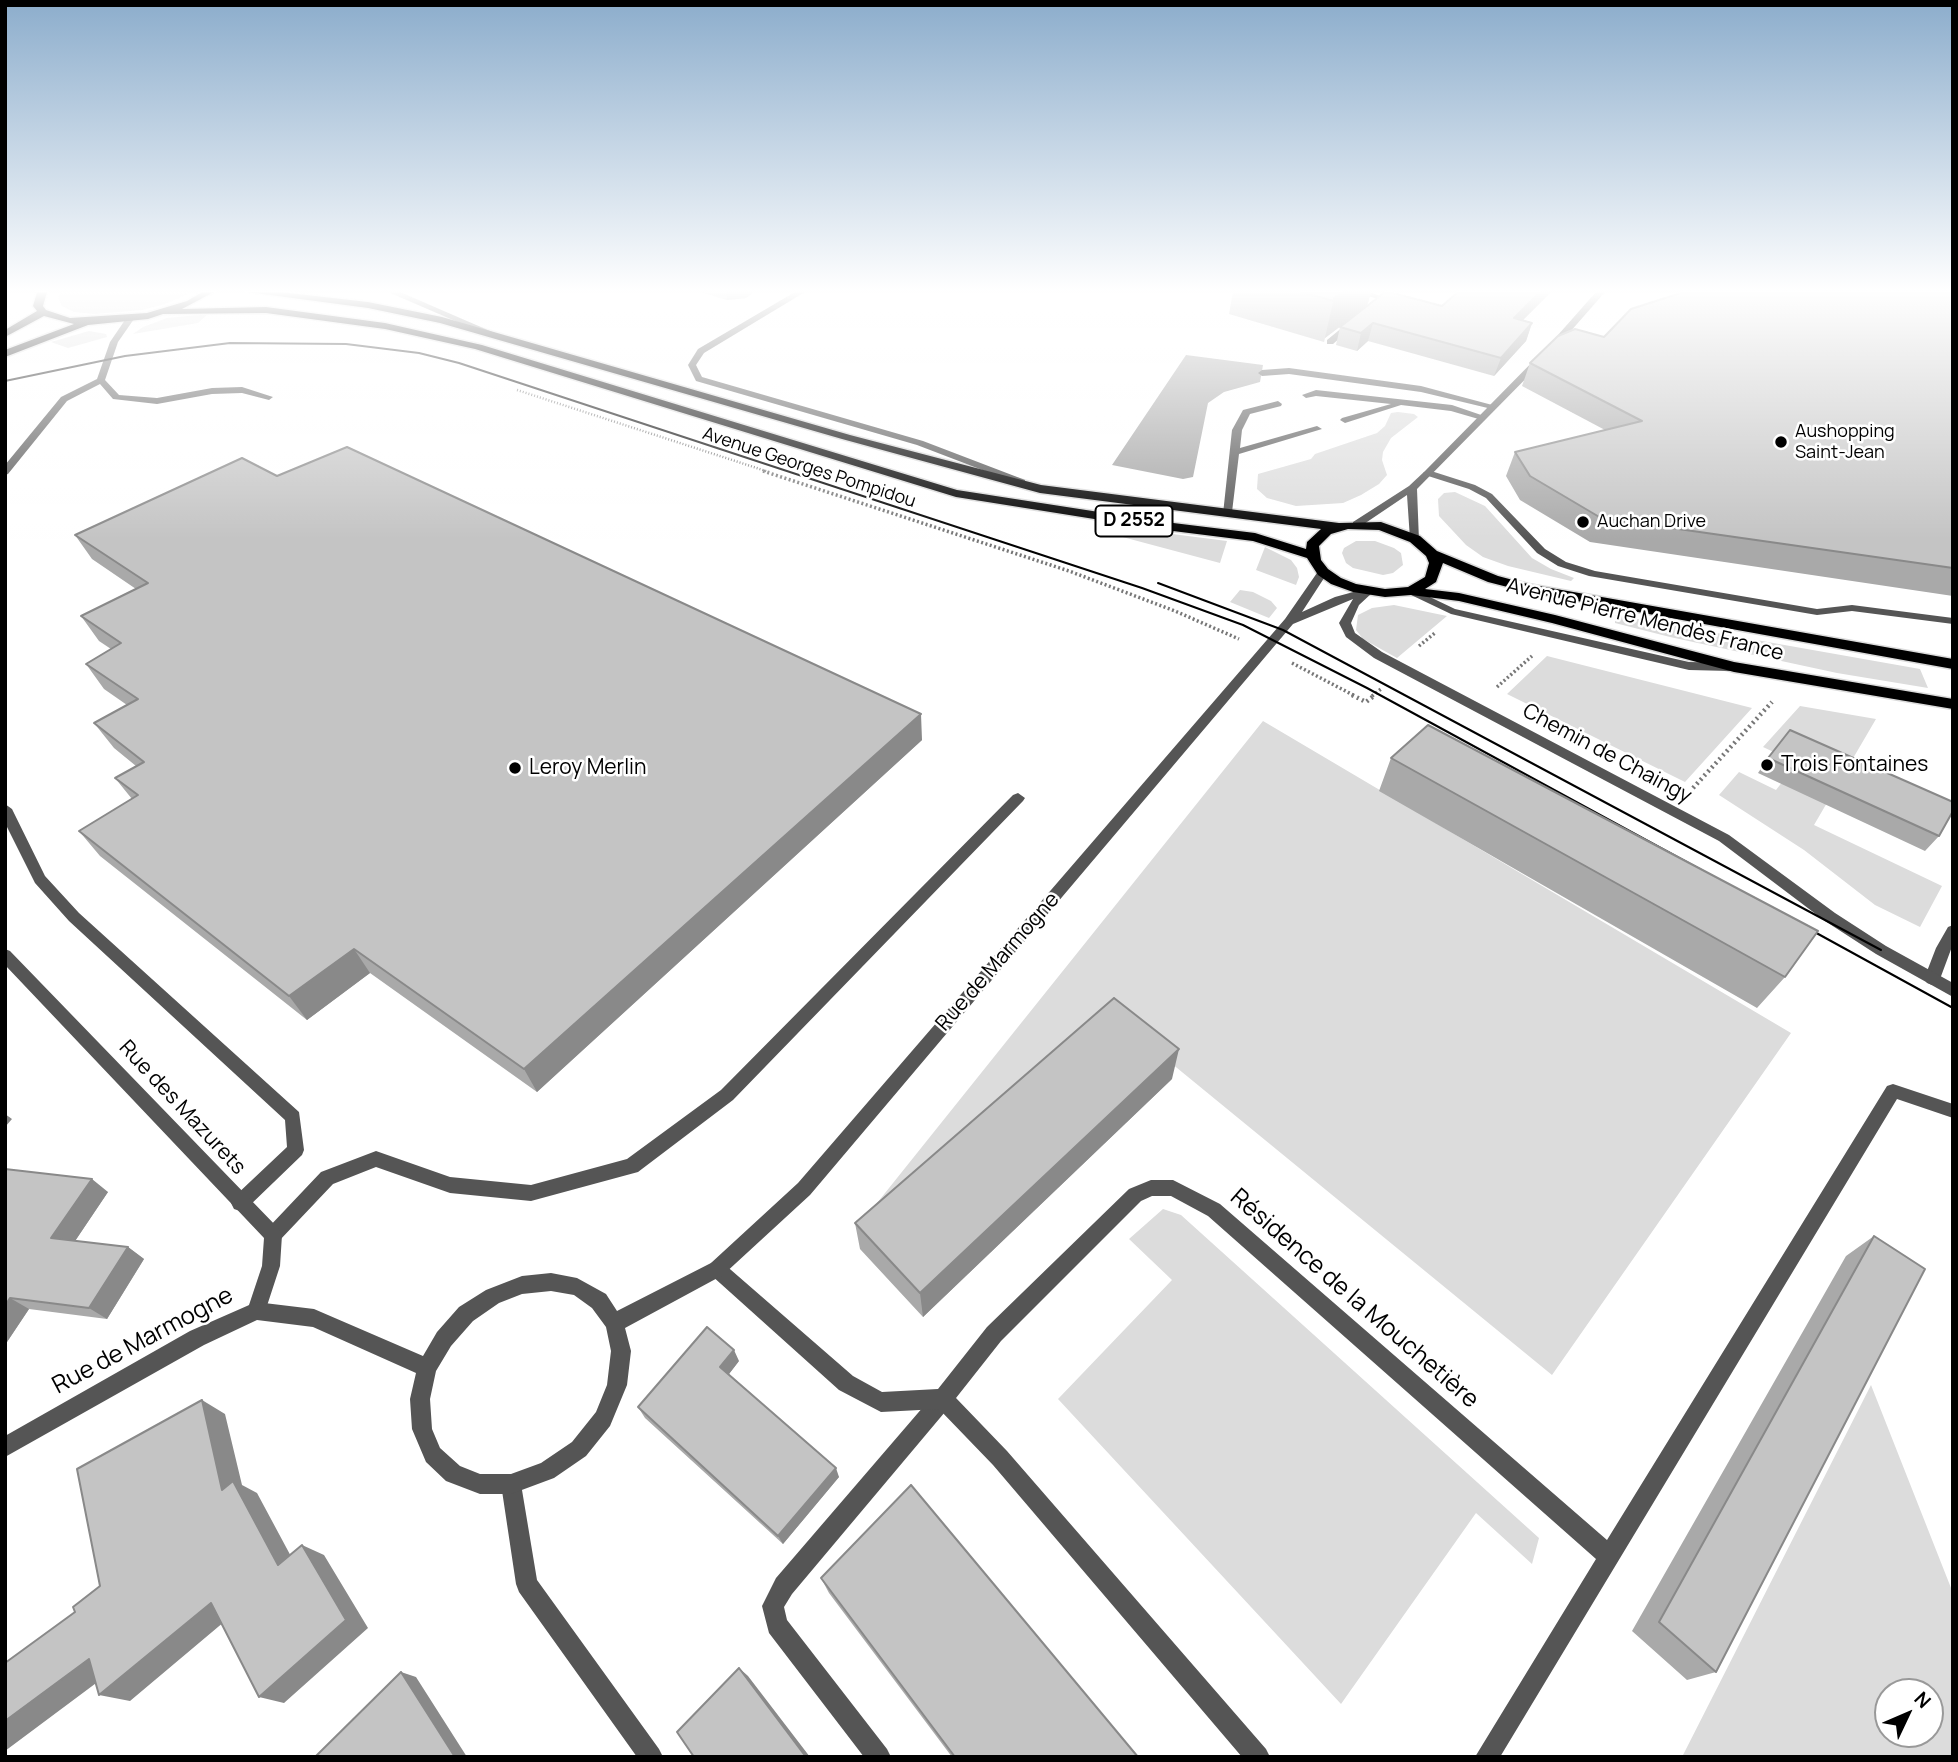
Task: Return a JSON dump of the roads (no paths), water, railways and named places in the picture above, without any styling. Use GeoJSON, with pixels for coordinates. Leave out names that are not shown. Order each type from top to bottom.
{"type":"FeatureCollection","features":[{"type":"Feature","properties":{"kind":"main road","name":"Avenue Georges Pompidou"},"geometry":{"type":"LineString","coordinates":[[566,374],[856,464],[956,492],[1157,525],[1255,537],[1312,555]]}},
{"type":"Feature","properties":{"kind":"main road","name":"Avenue Georges Pompidou"},"geometry":{"type":"LineString","coordinates":[[629,374],[1040,489],[1338,527]]}},
{"type":"Feature","properties":{"kind":"main road","name":"Avenue Pierre Mendès France"},"geometry":{"type":"LineString","coordinates":[[1953,664],[1527,588],[1493,579],[1432,554],[1415,539],[1381,526],[1357,524],[1338,527],[1317,537],[1312,545],[1312,555],[1323,572],[1353,588],[1385,593],[1410,591],[1459,597],[1555,619],[1734,667],[1953,704]]}},
{"type":"Feature","properties":{"kind":"main road"},"geometry":{"type":"LineString","coordinates":[[1410,591],[1431,579],[1436,572],[1436,562],[1432,554]]}},
{"type":"Feature","properties":{"kind":"street"},"geometry":{"type":"LineString","coordinates":[[5,472],[64,399],[101,380],[103,374]]}},
{"type":"Feature","properties":{"kind":"street"},"geometry":{"type":"LineString","coordinates":[[697,374],[699,379],[919,443],[1040,489]]}},
{"type":"Feature","properties":{"kind":"street"},"geometry":{"type":"LineString","coordinates":[[1313,374],[1421,389],[1492,406]]}},
{"type":"Feature","properties":{"kind":"street"},"geometry":{"type":"LineString","coordinates":[[1357,524],[1412,488],[1524,374]]}},
{"type":"Feature","properties":{"kind":"street"},"geometry":{"type":"LineString","coordinates":[[101,380],[116,397],[157,401],[212,391],[242,390],[269,397]]}},
{"type":"Feature","properties":{"kind":"street"},"geometry":{"type":"LineString","coordinates":[[1306,395],[1316,393],[1452,408],[1482,417]]}},
{"type":"Feature","properties":{"kind":"street"},"geometry":{"type":"LineString","coordinates":[[1345,420],[1404,403]]}},
{"type":"Feature","properties":{"kind":"street"},"geometry":{"type":"LineString","coordinates":[[1227,512],[1237,430],[1246,412],[1278,404]]}},
{"type":"Feature","properties":{"kind":"street"},"geometry":{"type":"LineString","coordinates":[[1234,452],[1317,429]]}},
{"type":"Feature","properties":{"kind":"street"},"geometry":{"type":"LineString","coordinates":[[1428,473],[1472,487],[1489,496],[1541,551],[1562,564],[1593,574],[1817,612],[1852,608],[1953,621]]}},
{"type":"Feature","properties":{"kind":"street"},"geometry":{"type":"LineString","coordinates":[[1412,488],[1415,539]]}},
{"type":"Feature","properties":{"kind":"street"},"geometry":{"type":"LineString","coordinates":[[1289,622],[1323,572]]}},
{"type":"Feature","properties":{"kind":"street","name":"Rue de Marmogne"},"geometry":{"type":"LineString","coordinates":[[614,1322],[717,1269],[804,1189],[1289,622],[1339,600],[1368,591]]}},
{"type":"Feature","properties":{"kind":"street","name":"Chemin de Chaingy"},"geometry":{"type":"LineString","coordinates":[[1368,591],[1354,603],[1349,614],[1345,624],[1350,635],[1404,669],[1724,838],[1830,917],[1953,991]]}},
{"type":"Feature","properties":{"kind":"street"},"geometry":{"type":"LineString","coordinates":[[256,1311],[271,1266],[273,1236],[327,1178],[376,1159],[450,1185],[531,1193],[632,1166],[727,1094],[1018,798]]}},
{"type":"Feature","properties":{"kind":"street"},"geometry":{"type":"LineString","coordinates":[[5,809],[40,879],[74,917],[293,1116],[296,1150],[240,1203]]}},
{"type":"Feature","properties":{"kind":"street"},"geometry":{"type":"LineString","coordinates":[[1932,979],[1943,948],[1953,931]]}},
{"type":"Feature","properties":{"kind":"street","name":"Rue des Mazurets"},"geometry":{"type":"LineString","coordinates":[[5,954],[273,1236]]}},
{"type":"Feature","properties":{"kind":"street"},"geometry":{"type":"LineString","coordinates":[[1487,1757],[1893,1091],[1953,1111]]}},
{"type":"Feature","properties":{"kind":"street","name":"Résidence de la Mouchetière"},"geometry":{"type":"LineString","coordinates":[[879,1757],[777,1625],[773,1606],[784,1586],[943,1399],[994,1334],[1135,1195],[1151,1188],[1174,1188],[1214,1210],[1609,1556]]}},
{"type":"Feature","properties":{"kind":"street"},"geometry":{"type":"LineString","coordinates":[[717,1269],[846,1383],[881,1402],[943,1399],[1000,1458],[1258,1757]]}},
{"type":"Feature","properties":{"kind":"street"},"geometry":{"type":"LineString","coordinates":[[551,1282],[577,1287],[599,1301],[614,1322],[621,1352],[617,1385],[603,1419],[579,1449],[547,1471],[511,1483],[480,1484],[453,1474],[433,1455],[422,1429],[421,1399],[427,1368],[444,1339],[466,1314],[493,1296],[522,1284],[551,1282]]}},
{"type":"Feature","properties":{"kind":"street","name":"Rue de Marmogne"},"geometry":{"type":"LineString","coordinates":[[5,1447],[197,1338],[256,1311],[314,1318],[427,1368]]}},
{"type":"Feature","properties":{"kind":"street"},"geometry":{"type":"LineString","coordinates":[[511,1483],[527,1584],[651,1757]]}},
{"type":"Feature","properties":{"kind":"tram line"},"geometry":{"type":"LineString","coordinates":[[5,381],[38,374]]}},
{"type":"Feature","properties":{"kind":"tram line"},"geometry":{"type":"LineString","coordinates":[[493,374],[1142,588],[1243,625],[1367,688],[1714,877]]}},
{"type":"Feature","properties":{"kind":"tram line"},"geometry":{"type":"LineString","coordinates":[[1158,583],[1283,630],[1881,950]]}},
{"type":"Feature","properties":{"kind":"tram line"},"geometry":{"type":"LineString","coordinates":[[1800,924],[1953,1008]]}},
{"type":"Feature","properties":{"kind":"place","name":"Aushopping Saint-Jean"},"geometry":{"type":"Point","coordinates":[1781,442]}},
{"type":"Feature","properties":{"kind":"place","name":"Auchan Drive"},"geometry":{"type":"Point","coordinates":[1583,522]}},
{"type":"Feature","properties":{"kind":"place","name":"Trois Fontaines"},"geometry":{"type":"Point","coordinates":[1767,765]}},
{"type":"Feature","properties":{"kind":"place","name":"Leroy Merlin"},"geometry":{"type":"Point","coordinates":[515,768]}}]}
